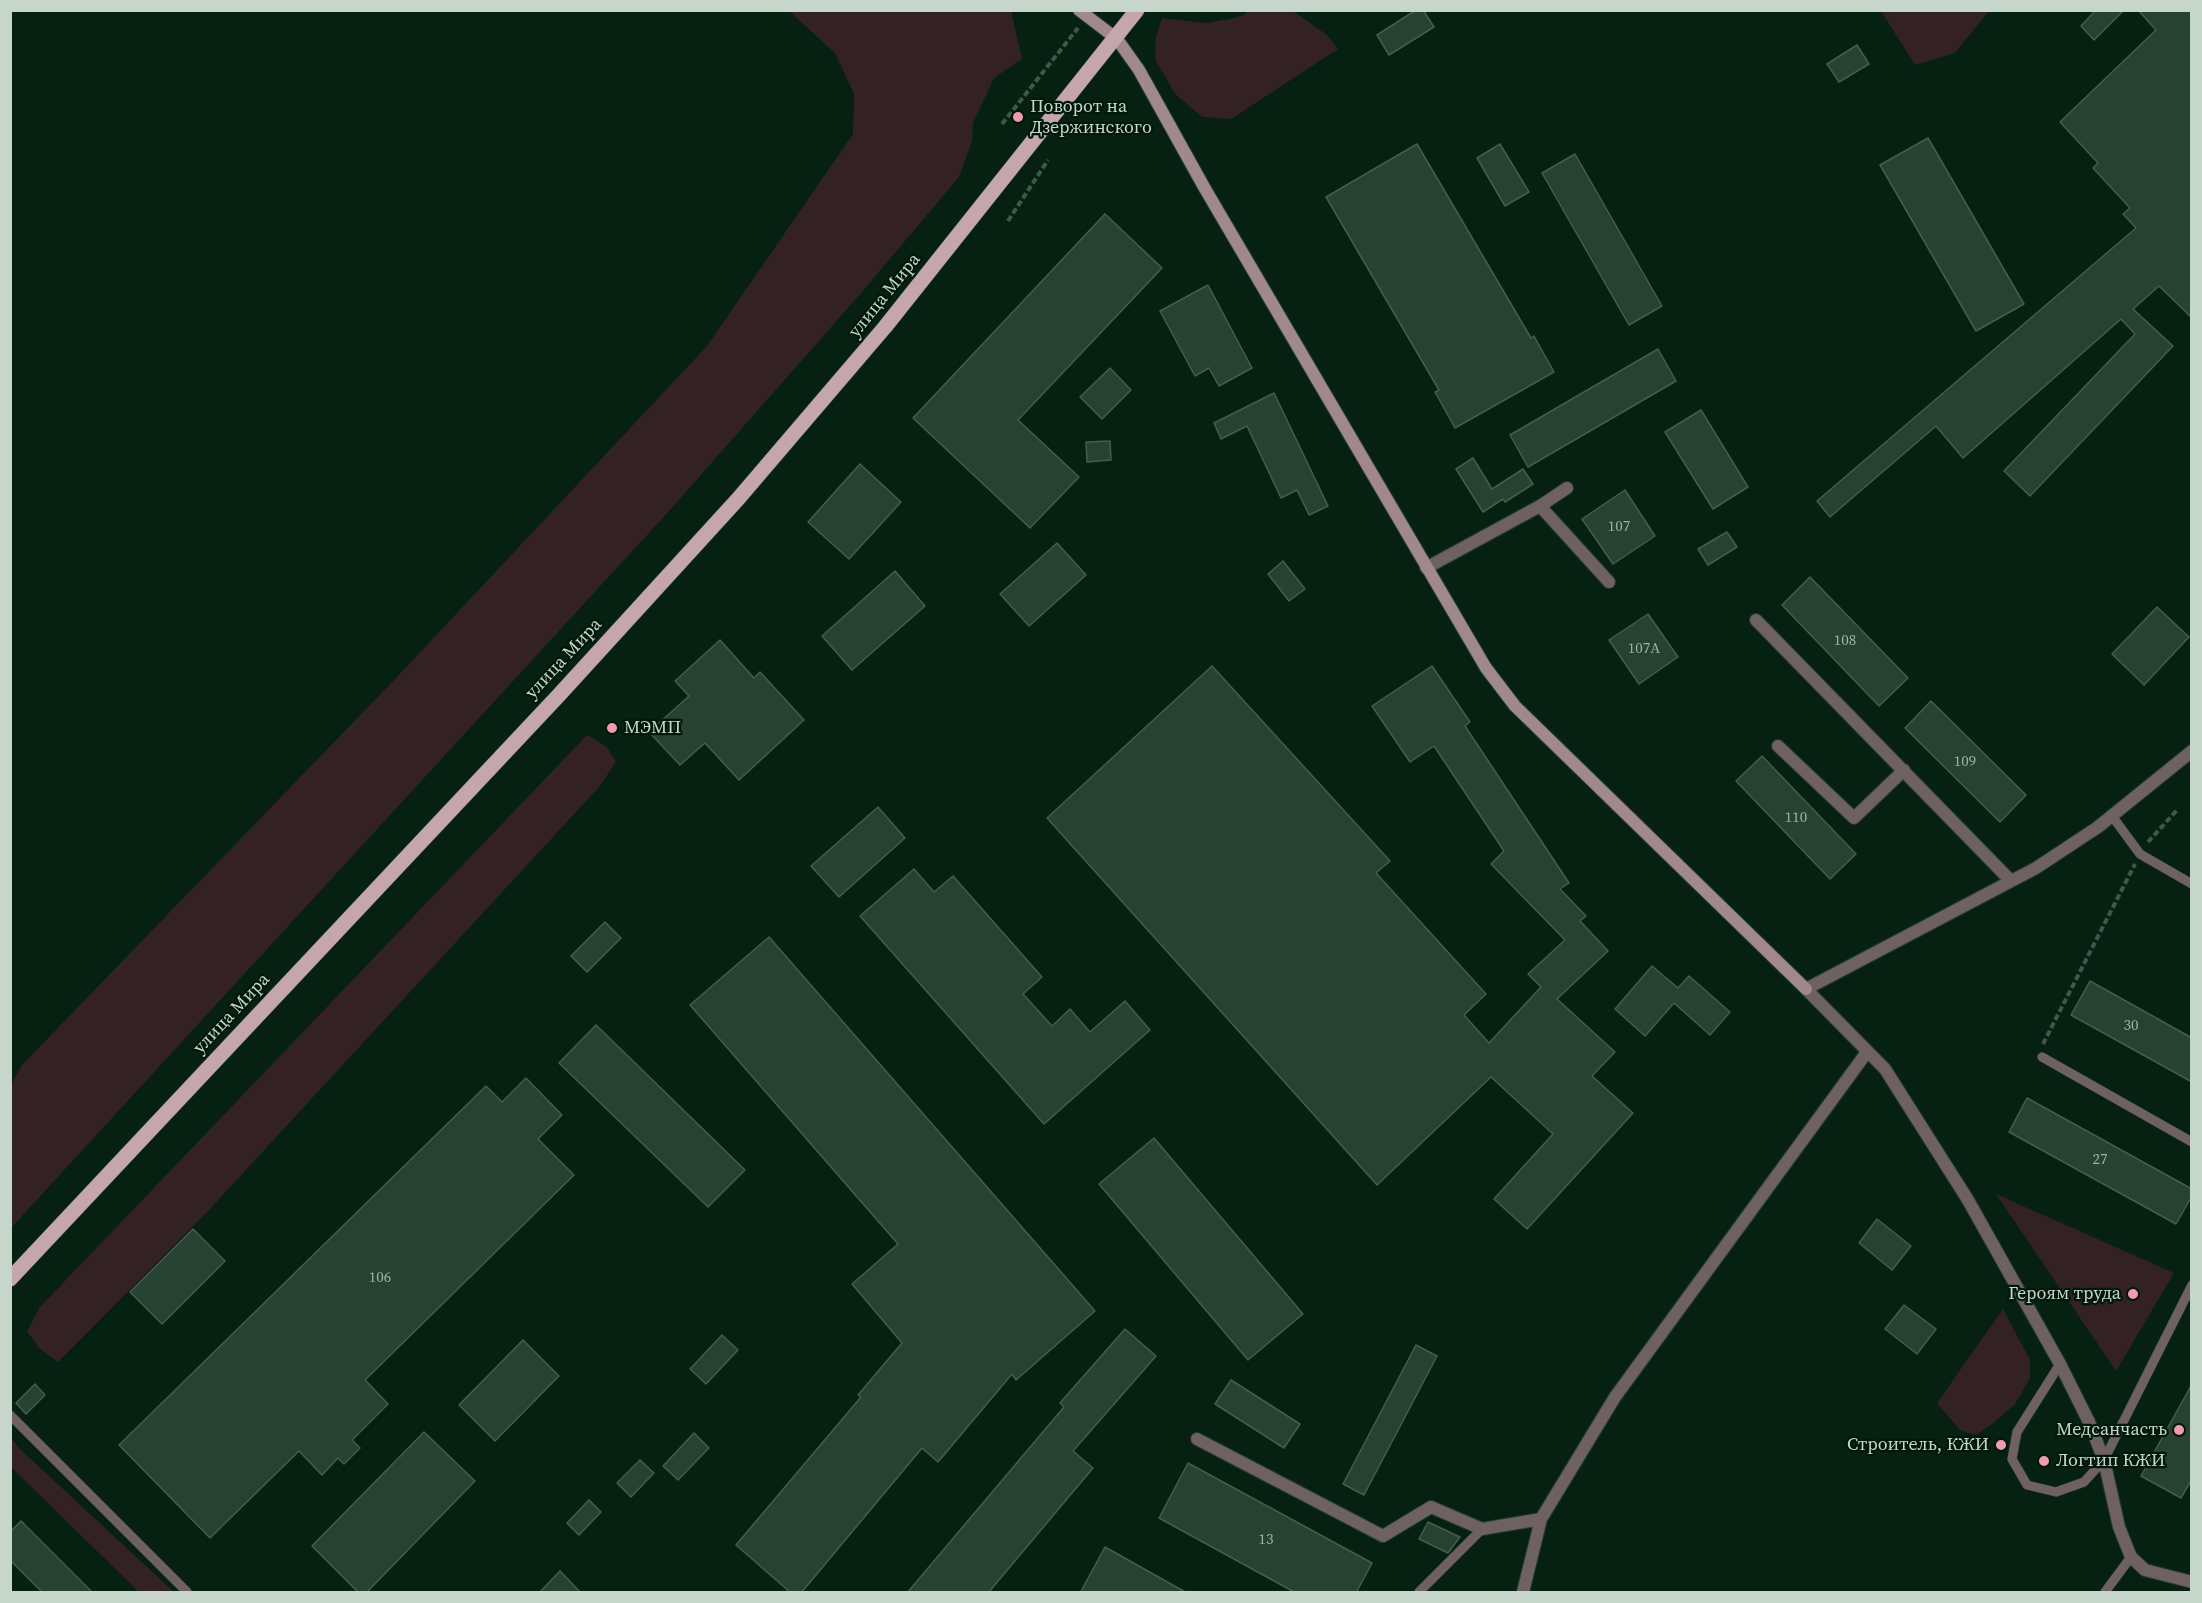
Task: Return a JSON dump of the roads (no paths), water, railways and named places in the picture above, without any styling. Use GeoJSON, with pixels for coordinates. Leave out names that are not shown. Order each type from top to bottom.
{"type":"FeatureCollection","features":[{"type":"Feature","properties":{"kind":"main road","name":"улица Мира"},"geometry":{"type":"LineString","coordinates":[[10,1279],[543,712],[738,499],[863,354],[1117,39],[1137,10]]}},
{"type":"Feature","properties":{"kind":"street"},"geometry":{"type":"LineString","coordinates":[[1083,14],[1117,39],[1149,86],[1204,187],[1467,639],[1515,706],[1885,1069],[1968,1200],[2060,1364],[2089,1422],[2104,1460],[2119,1527],[2131,1557],[2145,1569],[2192,1582]]}},
{"type":"Feature","properties":{"kind":"street"},"geometry":{"type":"LineString","coordinates":[[1426,568],[1540,506],[1566,488]]}},
{"type":"Feature","properties":{"kind":"street"},"geometry":{"type":"LineString","coordinates":[[1540,506],[1609,582]]}},
{"type":"Feature","properties":{"kind":"street"},"geometry":{"type":"LineString","coordinates":[[1756,620],[2011,881]]}},
{"type":"Feature","properties":{"kind":"street"},"geometry":{"type":"LineString","coordinates":[[1778,746],[1854,818],[1904,770]]}},
{"type":"Feature","properties":{"kind":"street"},"geometry":{"type":"LineString","coordinates":[[1806,989],[2036,868],[2112,816],[2192,751]]}},
{"type":"Feature","properties":{"kind":"street"},"geometry":{"type":"LineString","coordinates":[[1523,1593],[1541,1519],[1614,1397],[1867,1052]]}},
{"type":"Feature","properties":{"kind":"street"},"geometry":{"type":"LineString","coordinates":[[1197,1439],[1383,1536],[1431,1507],[1482,1529],[1541,1519]]}},
{"type":"Feature","properties":{"kind":"lane"},"geometry":{"type":"LineString","coordinates":[[2112,816],[2140,854],[2192,884]]}},
{"type":"Feature","properties":{"kind":"lane"},"geometry":{"type":"LineString","coordinates":[[2042,1057],[2192,1142]]}},
{"type":"Feature","properties":{"kind":"lane"},"geometry":{"type":"LineString","coordinates":[[2060,1364],[2017,1432],[2012,1459],[2027,1485],[2056,1492],[2084,1482],[2104,1460],[2192,1285]]}},
{"type":"Feature","properties":{"kind":"lane"},"geometry":{"type":"LineString","coordinates":[[10,1415],[187,1593]]}},
{"type":"Feature","properties":{"kind":"lane"},"geometry":{"type":"LineString","coordinates":[[1419,1593],[1482,1529]]}},
{"type":"Feature","properties":{"kind":"lane"},"geometry":{"type":"LineString","coordinates":[[2106,1593],[2131,1557]]}},
{"type":"Feature","properties":{"kind":"place","name":"Поворот на Дзержинского"},"geometry":{"type":"Point","coordinates":[1018,117]}},
{"type":"Feature","properties":{"kind":"place","name":"МЭМП"},"geometry":{"type":"Point","coordinates":[612,728]}},
{"type":"Feature","properties":{"kind":"place","name":"Героям труда"},"geometry":{"type":"Point","coordinates":[2133,1294]}},
{"type":"Feature","properties":{"kind":"place","name":"Медсанчасть"},"geometry":{"type":"Point","coordinates":[2179,1430]}},
{"type":"Feature","properties":{"kind":"place","name":"Строитель, КЖИ"},"geometry":{"type":"Point","coordinates":[2001,1445]}},
{"type":"Feature","properties":{"kind":"place","name":"Логтип КЖИ"},"geometry":{"type":"Point","coordinates":[2044,1461]}}]}
